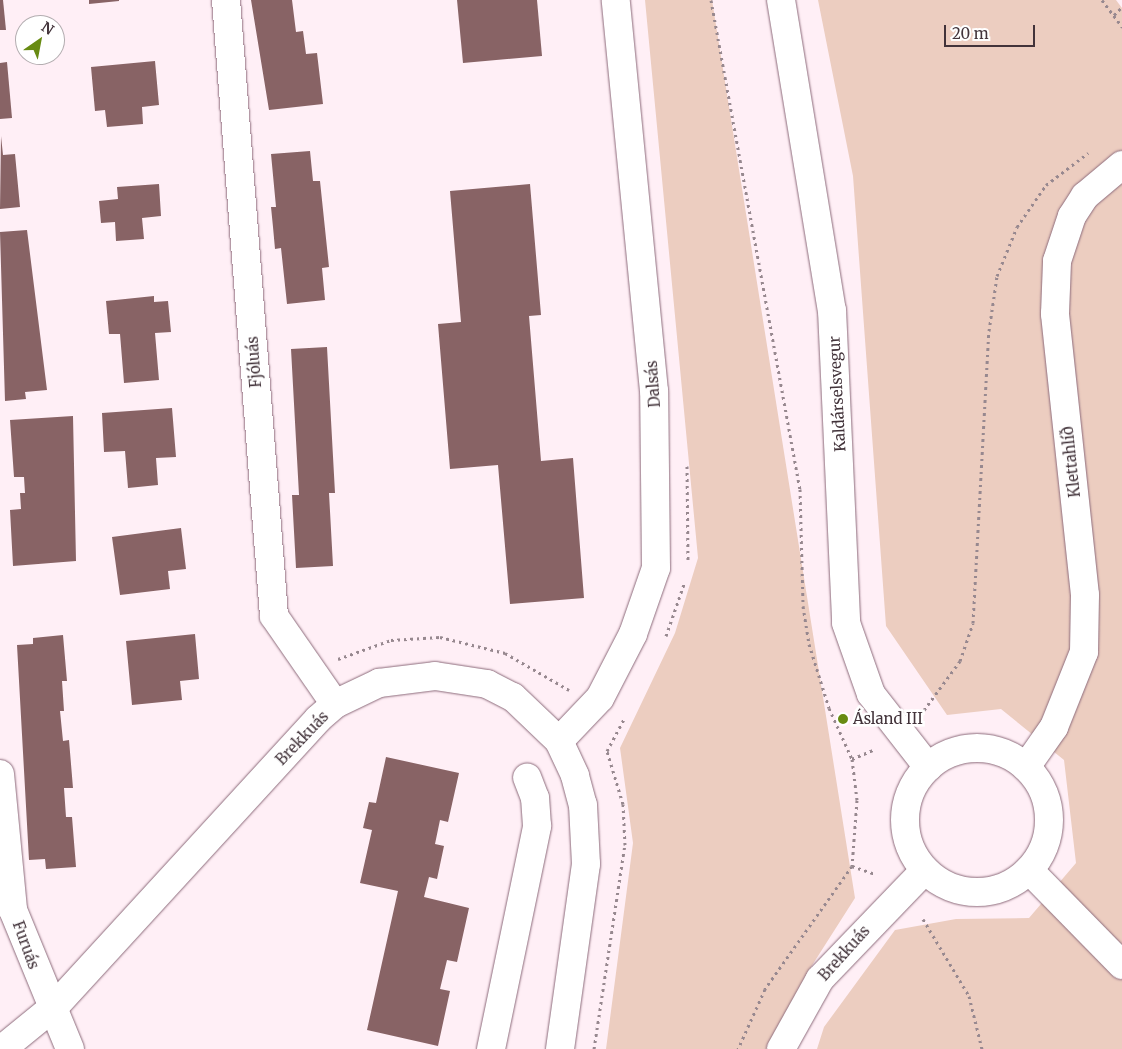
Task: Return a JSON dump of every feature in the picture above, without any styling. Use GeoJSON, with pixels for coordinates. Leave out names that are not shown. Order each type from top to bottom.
{"type":"FeatureCollection","features":[{"type":"Feature","properties":{"kind":"street","name":"Fjóluás"},"geometry":{"type":"LineString","coordinates":[[226,0],[274,616],[335,704]]}},
{"type":"Feature","properties":{"kind":"street","name":"Dalsás"},"geometry":{"type":"LineString","coordinates":[[559,741],[600,698],[633,634],[656,568],[654,391],[616,0]]}},
{"type":"Feature","properties":{"kind":"street","name":"Kaldárselsvegur"},"geometry":{"type":"LineString","coordinates":[[781,0],[832,310],[846,623],[871,694],[928,767]]}},
{"type":"Feature","properties":{"kind":"street","name":"Klettahlíð"},"geometry":{"type":"LineString","coordinates":[[1026,767],[1058,719],[1084,652],[1085,596],[1055,314],[1057,261],[1072,216],[1085,196],[1122,165]]}},
{"type":"Feature","properties":{"kind":"street","name":"Brekkuás"},"geometry":{"type":"LineString","coordinates":[[2,1049],[56,1005],[335,704],[388,682],[459,676],[513,697],[559,741],[583,805],[586,838],[560,1049]]}},
{"type":"Feature","properties":{"kind":"street"},"geometry":{"type":"LineString","coordinates":[[976,748],[994,750],[1026,767],[1038,781],[1049,817],[1041,854],[1029,870],[996,889],[977,892],[940,882],[925,870],[907,837],[905,818],[908,799],[928,767],[942,757],[976,748]]}},
{"type":"Feature","properties":{"kind":"street","name":"Furuás"},"geometry":{"type":"LineString","coordinates":[[0,774],[13,910],[41,986],[56,1005],[70,1049]]}},
{"type":"Feature","properties":{"kind":"street"},"geometry":{"type":"LineString","coordinates":[[491,1049],[536,834],[535,798],[527,777]]}},
{"type":"Feature","properties":{"kind":"street","name":"Brekkuás"},"geometry":{"type":"LineString","coordinates":[[781,1049],[820,978],[925,870]]}},
{"type":"Feature","properties":{"kind":"street"},"geometry":{"type":"LineString","coordinates":[[1029,870],[1122,965]]}},
{"type":"Feature","properties":{"kind":"path"},"geometry":{"type":"LineString","coordinates":[[711,0],[800,488],[803,606],[809,644],[829,708],[852,759],[857,808],[852,866],[765,989],[738,1049]]}},
{"type":"Feature","properties":{"kind":"path"},"geometry":{"type":"LineString","coordinates":[[1102,0],[1122,27]]}},
{"type":"Feature","properties":{"kind":"path"},"geometry":{"type":"LineString","coordinates":[[1114,15],[1122,7]]}},
{"type":"Feature","properties":{"kind":"path"},"geometry":{"type":"LineString","coordinates":[[924,710],[960,661],[973,623],[989,331],[997,276],[1017,227],[1046,185],[1091,151]]}},
{"type":"Feature","properties":{"kind":"path"},"geometry":{"type":"LineString","coordinates":[[852,759],[875,749]]}},
{"type":"Feature","properties":{"kind":"path"},"geometry":{"type":"LineString","coordinates":[[852,866],[875,874]]}},
{"type":"Feature","properties":{"kind":"path"},"geometry":{"type":"LineString","coordinates":[[923,919],[969,996],[982,1049]]}},
{"type":"Feature","properties":{"kind":"shaded area"},"geometry":{"type":"Polygon","coordinates":[[[645,0],[712,0],[855,898],[811,967],[770,1049],[606,1049],[633,843],[620,748],[675,633],[698,558],[645,0]]]}},
{"type":"Feature","properties":{"kind":"shaded area"},"geometry":{"type":"Polygon","coordinates":[[[818,0],[1116,0],[1122,8],[1122,1049],[817,1049],[824,1027],[895,930],[956,919],[1029,918],[1076,863],[1064,760],[1001,709],[947,715],[886,626],[853,176],[818,0]]]}},
{"type":"Feature","properties":{"kind":"building"},"geometry":{"type":"Polygon","coordinates":[[[0,0],[3,0],[6,30],[0,30],[0,0]]]}},
{"type":"Feature","properties":{"kind":"building"},"geometry":{"type":"Polygon","coordinates":[[[89,0],[119,0],[119,1],[89,4],[89,0]]]}},
{"type":"Feature","properties":{"kind":"building"},"geometry":{"type":"Polygon","coordinates":[[[251,0],[292,0],[296,32],[303,31],[306,54],[317,53],[323,104],[269,110],[251,0]]]}},
{"type":"Feature","properties":{"kind":"building"},"geometry":{"type":"Polygon","coordinates":[[[457,0],[537,0],[542,56],[463,63],[457,0]]]}},
{"type":"Feature","properties":{"kind":"building"},"geometry":{"type":"Polygon","coordinates":[[[155,61],[159,105],[142,107],[143,124],[107,127],[105,110],[95,111],[91,67],[155,61]]]}},
{"type":"Feature","properties":{"kind":"building"},"geometry":{"type":"Polygon","coordinates":[[[7,62],[12,118],[0,119],[0,63],[7,62]]]}},
{"type":"Feature","properties":{"kind":"building"},"geometry":{"type":"Polygon","coordinates":[[[1,136],[3,155],[15,154],[20,207],[0,209],[1,136]]]}},
{"type":"Feature","properties":{"kind":"building"},"geometry":{"type":"Polygon","coordinates":[[[310,151],[313,181],[320,181],[329,267],[322,268],[325,300],[287,304],[281,248],[275,249],[271,207],[276,207],[271,154],[310,151]]]}},
{"type":"Feature","properties":{"kind":"building"},"geometry":{"type":"Polygon","coordinates":[[[159,184],[161,216],[142,218],[144,239],[116,241],[115,222],[101,223],[99,201],[118,199],[117,187],[159,184]]]}},
{"type":"Feature","properties":{"kind":"building"},"geometry":{"type":"Polygon","coordinates":[[[530,184],[541,315],[529,316],[541,461],[573,458],[584,598],[510,604],[498,465],[450,469],[438,324],[461,322],[450,191],[530,184]]]}},
{"type":"Feature","properties":{"kind":"building"},"geometry":{"type":"Polygon","coordinates":[[[27,230],[47,390],[25,392],[26,399],[5,401],[0,232],[27,230]]]}},
{"type":"Feature","properties":{"kind":"building"},"geometry":{"type":"Polygon","coordinates":[[[154,296],[154,302],[168,301],[171,332],[155,333],[159,380],[124,383],[120,334],[109,334],[106,301],[154,296]]]}},
{"type":"Feature","properties":{"kind":"building"},"geometry":{"type":"Polygon","coordinates":[[[327,347],[335,493],[329,493],[333,566],[296,568],[292,495],[299,495],[291,349],[327,347]]]}},
{"type":"Feature","properties":{"kind":"building"},"geometry":{"type":"Polygon","coordinates":[[[172,408],[176,457],[156,458],[158,485],[128,488],[125,451],[104,452],[102,413],[172,408]]]}},
{"type":"Feature","properties":{"kind":"building"},"geometry":{"type":"Polygon","coordinates":[[[73,416],[76,561],[13,566],[10,510],[21,509],[20,493],[25,493],[24,477],[14,477],[10,420],[73,416]]]}},
{"type":"Feature","properties":{"kind":"building"},"geometry":{"type":"Polygon","coordinates":[[[181,528],[186,569],[168,571],[170,589],[120,595],[112,537],[181,528]]]}},
{"type":"Feature","properties":{"kind":"building"},"geometry":{"type":"Polygon","coordinates":[[[195,634],[199,679],[180,681],[182,700],[132,705],[126,641],[195,634]]]}},
{"type":"Feature","properties":{"kind":"building"},"geometry":{"type":"Polygon","coordinates":[[[63,635],[67,681],[62,681],[64,711],[60,711],[63,741],[69,740],[73,788],[64,788],[66,817],[72,817],[76,867],[46,869],[45,859],[29,860],[17,645],[33,644],[33,638],[63,635]]]}},
{"type":"Feature","properties":{"kind":"building"},"geometry":{"type":"Polygon","coordinates":[[[386,757],[459,773],[448,822],[440,820],[435,844],[444,846],[437,879],[429,877],[424,897],[469,908],[457,962],[447,960],[440,989],[450,991],[438,1046],[367,1030],[398,891],[360,883],[372,830],[363,828],[369,802],[376,803],[386,757]]]}},
{"type":"Feature","properties":{"kind":"place","name":"Ásland III"},"geometry":{"type":"Point","coordinates":[843,719]}}]}
